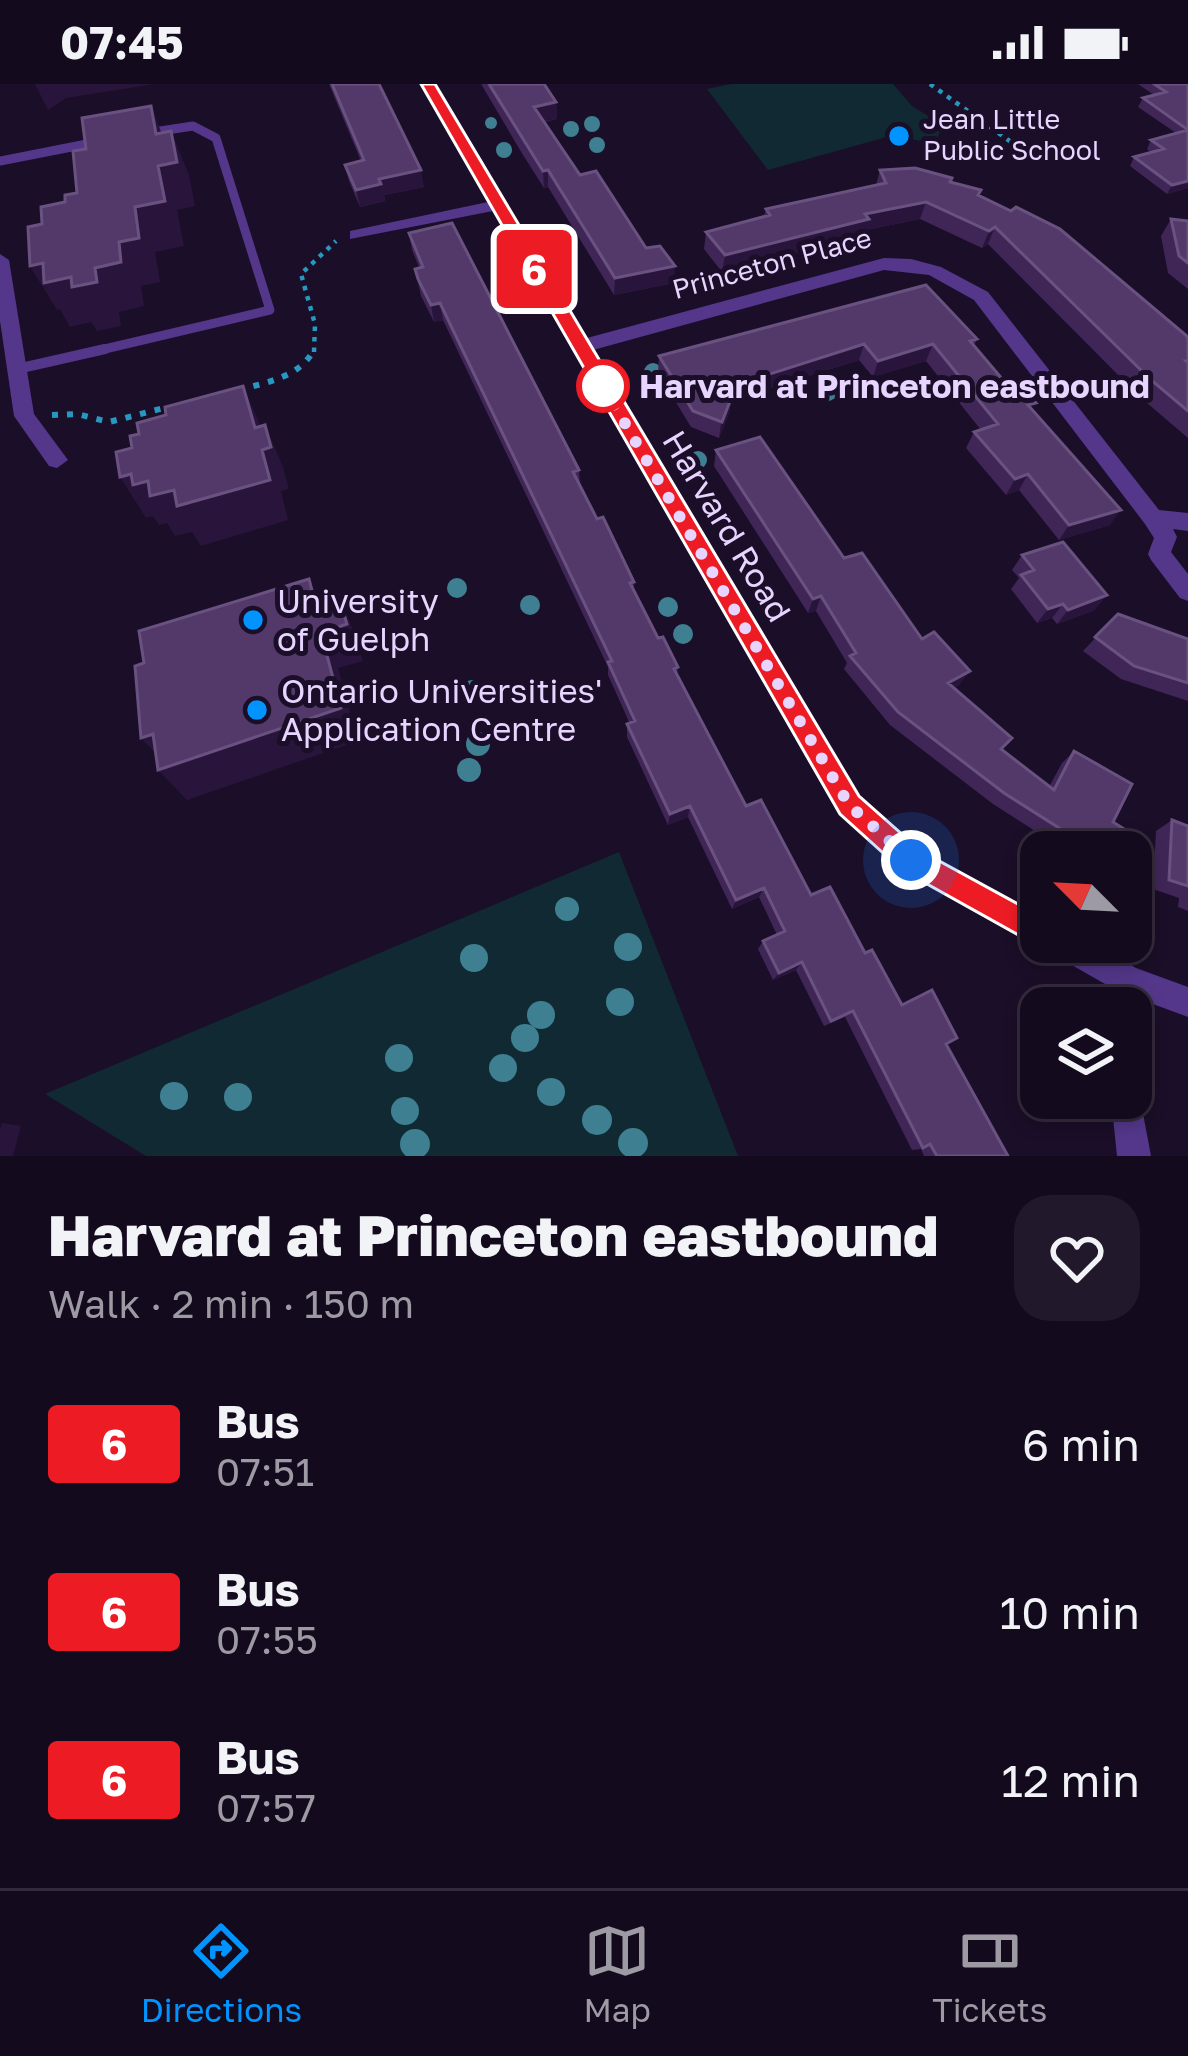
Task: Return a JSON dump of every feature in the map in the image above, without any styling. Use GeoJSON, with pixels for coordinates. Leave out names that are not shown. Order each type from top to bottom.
{"type":"FeatureCollection","features":[{"type":"Feature","properties":{"kind":"street","name":"Harvard Road"},"geometry":{"type":"LineString","coordinates":[[428,84],[849,805],[911,860],[1020,920]]}},
{"type":"Feature","properties":{"kind":"street"},"geometry":{"type":"LineString","coordinates":[[347,232],[496,205]]}},
{"type":"Feature","properties":{"kind":"street"},"geometry":{"type":"LineString","coordinates":[[0,260],[24,416],[57,460]]}},
{"type":"Feature","properties":{"kind":"street","name":"Princeton Place"},"geometry":{"type":"LineString","coordinates":[[579,346],[884,264],[909,262],[952,275],[981,296],[1153,518],[1166,537],[1160,554],[1188,592]]}},
{"type":"Feature","properties":{"kind":"street"},"geometry":{"type":"LineString","coordinates":[[1153,518],[1188,522]]}},
{"type":"Feature","properties":{"kind":"street"},"geometry":{"type":"LineString","coordinates":[[1086,963],[1118,987]]}},
{"type":"Feature","properties":{"kind":"street"},"geometry":{"type":"LineString","coordinates":[[1152,997],[1188,1002]]}},
{"type":"Feature","properties":{"kind":"street"},"geometry":{"type":"LineString","coordinates":[[1130,1119],[1134,1156]]}},
{"type":"Feature","properties":{"kind":"lane"},"geometry":{"type":"LineString","coordinates":[[17,369],[270,310],[216,138],[208,128],[191,124],[126,137]]}},
{"type":"Feature","properties":{"kind":"lane"},"geometry":{"type":"LineString","coordinates":[[0,161],[105,141]]}},
{"type":"Feature","properties":{"kind":"path"},"geometry":{"type":"LineString","coordinates":[[930,84],[1039,162]]}},
{"type":"Feature","properties":{"kind":"path"},"geometry":{"type":"LineString","coordinates":[[236,391],[278,380],[311,359],[319,345],[319,330],[301,274],[347,232]]}},
{"type":"Feature","properties":{"kind":"path"},"geometry":{"type":"LineString","coordinates":[[24,416],[77,414],[109,422],[172,406]]}},
{"type":"Feature","properties":{"kind":"shaded area"},"geometry":{"type":"Polygon","coordinates":[[[731,84],[893,84],[912,106],[943,125],[937,139],[925,142],[894,135],[768,170],[707,89],[731,84]]]}},
{"type":"Feature","properties":{"kind":"shaded area"},"geometry":{"type":"Polygon","coordinates":[[[619,852],[738,1156],[146,1156],[45,1094],[619,852]]]}},
{"type":"Feature","properties":{"kind":"building"},"geometry":{"type":"Polygon","coordinates":[[[332,84],[379,84],[421,170],[379,179],[381,184],[356,190],[345,165],[364,160],[332,84]]]}},
{"type":"Feature","properties":{"kind":"building"},"geometry":{"type":"Polygon","coordinates":[[[489,84],[544,84],[556,102],[534,107],[580,175],[596,171],[646,248],[660,246],[675,266],[615,278],[489,84]]]}},
{"type":"Feature","properties":{"kind":"building"},"geometry":{"type":"Polygon","coordinates":[[[1154,84],[1188,84],[1188,130],[1143,98],[1166,92],[1154,84]]]}},
{"type":"Feature","properties":{"kind":"building"},"geometry":{"type":"Polygon","coordinates":[[[151,106],[156,134],[171,131],[177,162],[158,166],[165,201],[135,207],[139,238],[119,242],[121,262],[95,268],[97,282],[72,287],[71,277],[44,283],[43,263],[30,266],[28,227],[42,224],[41,207],[65,202],[65,195],[77,193],[73,151],[86,149],[82,118],[151,106]]]}},
{"type":"Feature","properties":{"kind":"building"},"geometry":{"type":"Polygon","coordinates":[[[1188,130],[1188,181],[1172,185],[1134,157],[1164,149],[1151,140],[1188,130]]]}},
{"type":"Feature","properties":{"kind":"building"},"geometry":{"type":"Polygon","coordinates":[[[915,168],[981,190],[978,195],[1060,229],[1188,337],[1188,411],[995,227],[989,231],[926,202],[865,214],[869,219],[725,255],[706,232],[770,215],[766,209],[886,183],[880,170],[915,168]]]}},
{"type":"Feature","properties":{"kind":"building"},"geometry":{"type":"Polygon","coordinates":[[[1171,219],[1188,221],[1188,263],[1179,256],[1171,219]]]}},
{"type":"Feature","properties":{"kind":"building"},"geometry":{"type":"Polygon","coordinates":[[[452,223],[579,470],[573,472],[597,519],[603,517],[634,582],[630,583],[658,638],[663,637],[678,667],[674,669],[746,806],[761,800],[811,895],[830,887],[865,953],[872,950],[902,1005],[932,990],[957,1038],[946,1044],[1008,1156],[937,1156],[930,1144],[923,1148],[853,1011],[831,1021],[802,962],[779,973],[763,941],[785,931],[764,888],[736,900],[690,806],[670,814],[627,724],[635,721],[608,662],[612,661],[440,303],[431,305],[418,279],[415,269],[423,267],[409,233],[452,223]]]}},
{"type":"Feature","properties":{"kind":"building"},"geometry":{"type":"Polygon","coordinates":[[[926,285],[977,339],[970,341],[1009,387],[1019,384],[1036,403],[1028,405],[1121,510],[1069,525],[1028,474],[1015,479],[974,432],[998,424],[933,344],[878,361],[864,344],[726,388],[732,396],[722,422],[693,411],[659,356],[926,285]]]}},
{"type":"Feature","properties":{"kind":"building"},"geometry":{"type":"Polygon","coordinates":[[[243,386],[255,428],[265,425],[271,447],[262,450],[270,480],[177,506],[174,490],[150,496],[148,481],[133,485],[131,474],[120,477],[116,452],[132,448],[130,436],[139,434],[137,423],[166,415],[165,407],[243,386]]]}},
{"type":"Feature","properties":{"kind":"building"},"geometry":{"type":"Polygon","coordinates":[[[760,437],[844,558],[862,553],[922,639],[934,632],[970,671],[948,683],[1012,738],[1001,749],[1054,790],[1074,751],[1132,784],[1113,822],[1127,831],[1064,831],[1004,793],[898,712],[850,656],[856,653],[821,596],[813,599],[716,450],[760,437]]]}},
{"type":"Feature","properties":{"kind":"building"},"geometry":{"type":"Polygon","coordinates":[[[1063,542],[1107,595],[1068,610],[1063,604],[1048,609],[1021,575],[1034,570],[1022,555],[1063,542]]]}},
{"type":"Feature","properties":{"kind":"building"},"geometry":{"type":"Polygon","coordinates":[[[309,579],[315,602],[338,595],[347,624],[321,633],[341,708],[158,770],[153,734],[141,738],[135,666],[144,663],[139,631],[309,579]]]}},
{"type":"Feature","properties":{"kind":"building"},"geometry":{"type":"Polygon","coordinates":[[[1118,614],[1188,639],[1188,683],[1134,666],[1095,637],[1118,614]]]}},
{"type":"Feature","properties":{"kind":"building"},"geometry":{"type":"Polygon","coordinates":[[[1172,820],[1188,826],[1188,886],[1169,880],[1172,820]]]}},
{"type":"Feature","properties":{"kind":"bus line","name":"6"},"geometry":{"type":"LineString","coordinates":[[428,84],[849,805],[911,860],[1020,920]]}},
{"type":"Feature","properties":{"kind":"place","name":"Jean Little Public School"},"geometry":{"type":"Point","coordinates":[899,136]}},
{"type":"Feature","properties":{"kind":"place","name":"Harvard at Princeton eastbound"},"geometry":{"type":"Point","coordinates":[603,386]}},
{"type":"Feature","properties":{"kind":"place","name":"University of Guelph"},"geometry":{"type":"Point","coordinates":[253,620]}},
{"type":"Feature","properties":{"kind":"place","name":"Ontario Universities' Application Centre"},"geometry":{"type":"Point","coordinates":[257,710]}},
{"type":"Feature","properties":{"kind":"route"},"geometry":{"type":"LineString","coordinates":[[603,386],[849,805],[911,860]]}}]}
